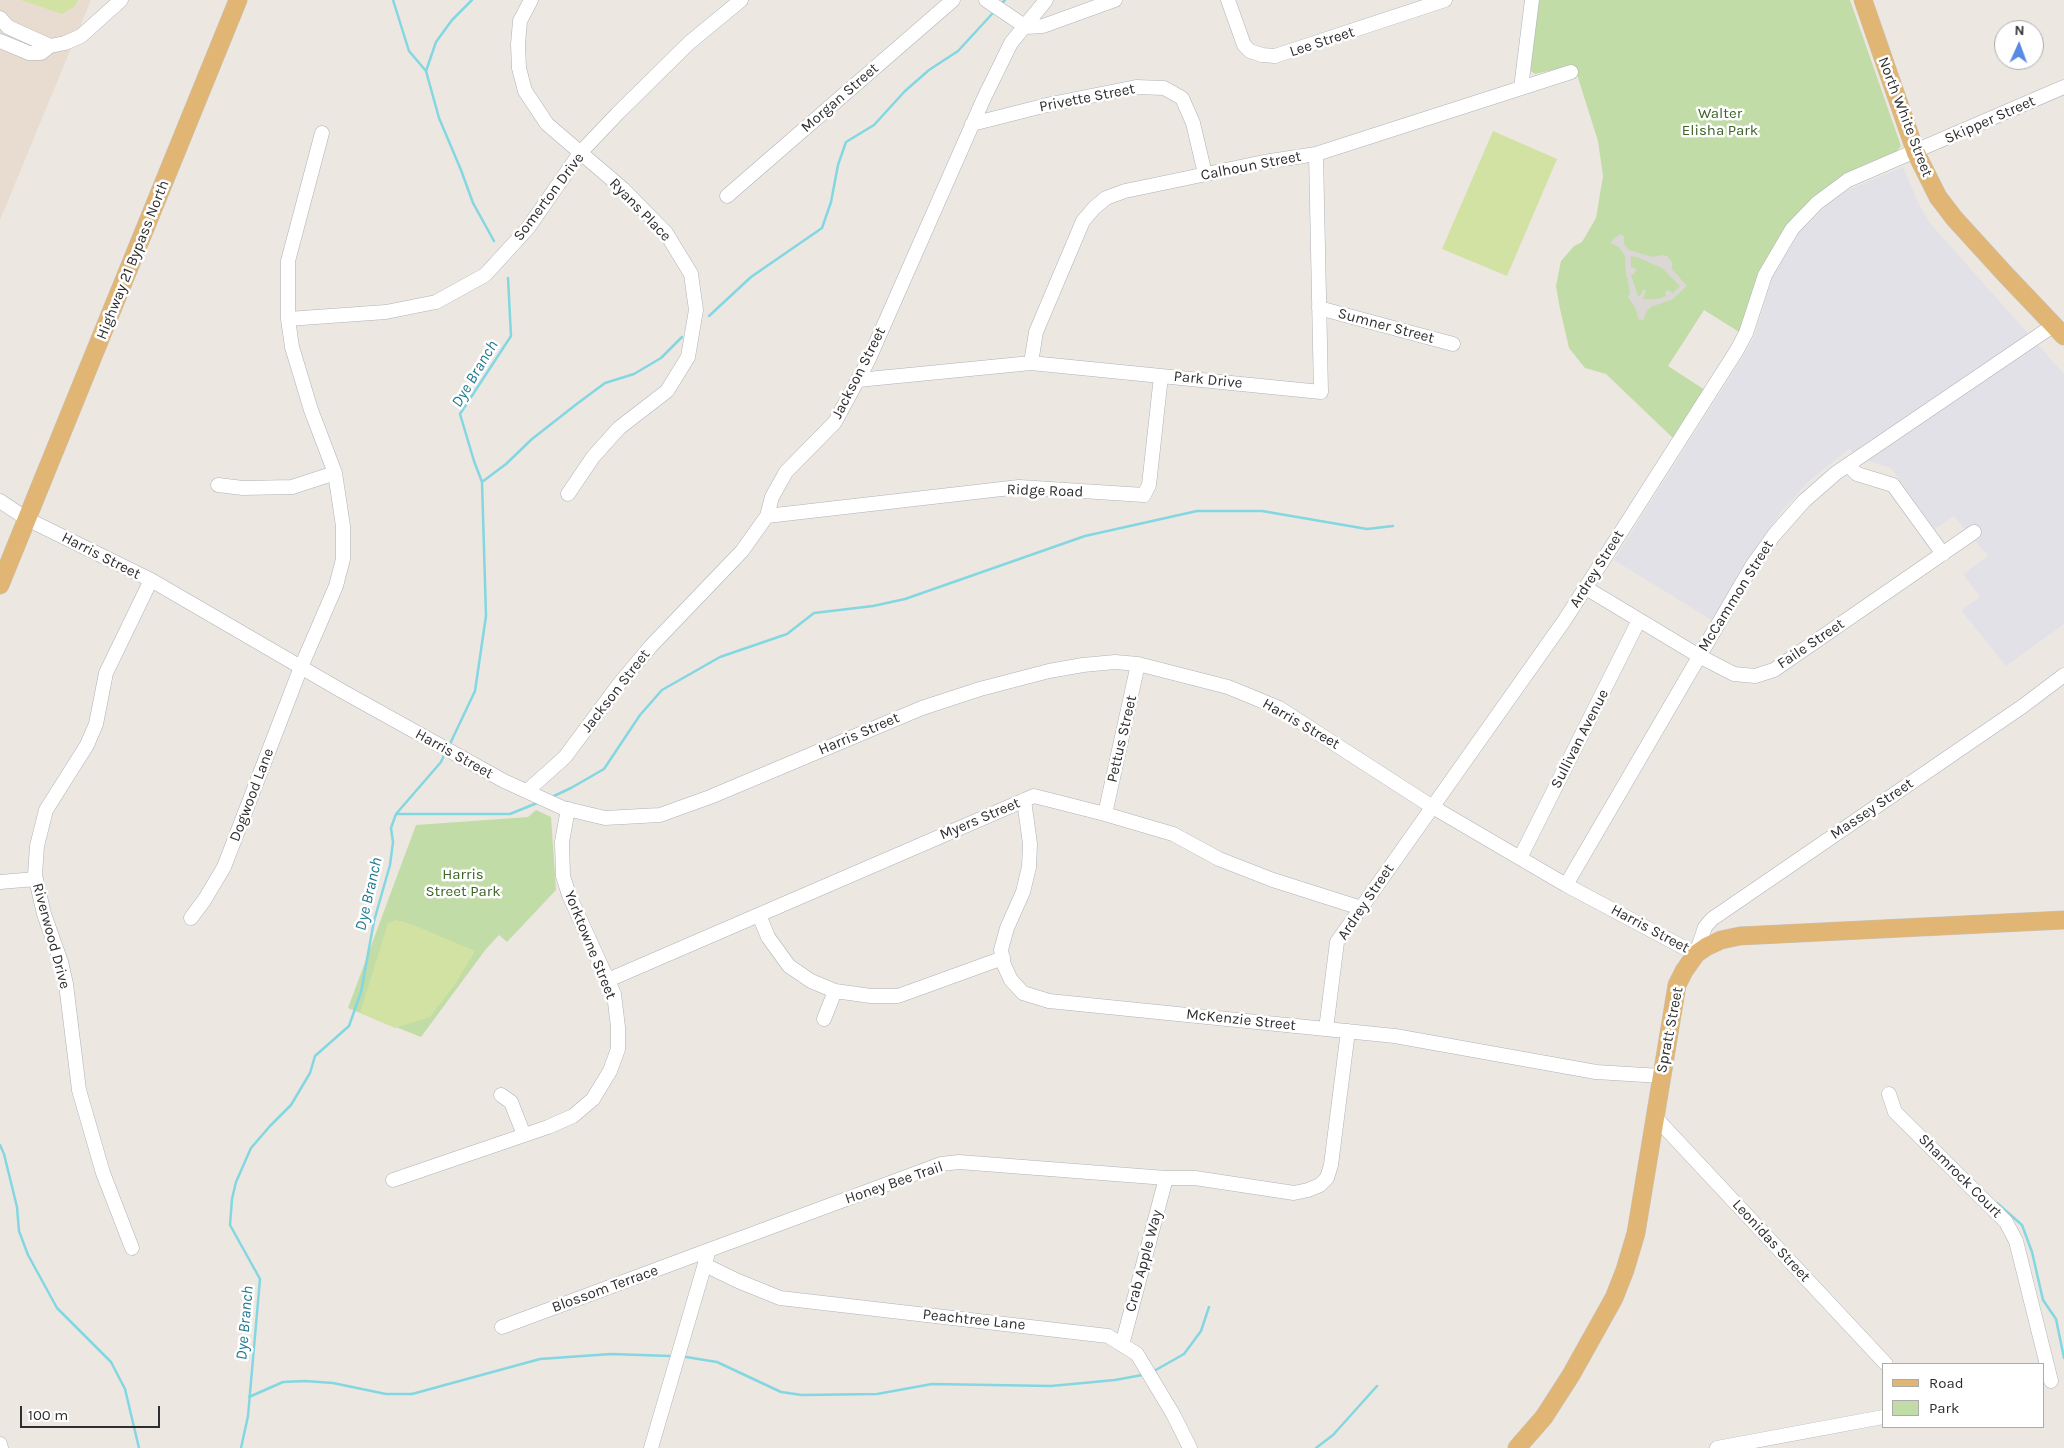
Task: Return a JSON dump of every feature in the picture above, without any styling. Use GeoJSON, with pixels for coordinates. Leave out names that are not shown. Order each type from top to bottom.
{"type":"FeatureCollection","features":[{"type":"Feature","properties":{"kind":"main road","name":"Highway 21 Bypass North"},"geometry":{"type":"LineString","coordinates":[[0,585],[238,0]]}},
{"type":"Feature","properties":{"kind":"main road","name":"North White Street"},"geometry":{"type":"LineString","coordinates":[[1863,0],[1916,153],[1938,197],[1954,218],[2005,274],[2061,326]]}},
{"type":"Feature","properties":{"kind":"main road","name":"Spratt Street"},"geometry":{"type":"LineString","coordinates":[[1517,1448],[1544,1417],[1588,1346],[1614,1298],[1636,1233],[1677,985],[1696,954],[1721,940],[1740,936],[2064,920]]}},
{"type":"Feature","properties":{"kind":"street"},"geometry":{"type":"LineString","coordinates":[[0,41],[29,53],[41,53],[50,46],[65,43],[81,36],[120,0]]}},
{"type":"Feature","properties":{"kind":"street","name":"Ryans Place"},"geometry":{"type":"LineString","coordinates":[[531,0],[520,21],[518,44],[519,68],[525,91],[546,124],[623,188],[666,233],[691,274],[696,310],[688,358],[667,391],[619,428],[593,457],[568,494]]}},
{"type":"Feature","properties":{"kind":"street","name":"Somerton Drive"},"geometry":{"type":"LineString","coordinates":[[288,319],[386,312],[436,302],[486,275],[528,228],[580,153],[689,43],[741,0]]}},
{"type":"Feature","properties":{"kind":"street","name":"Morgan Street"},"geometry":{"type":"LineString","coordinates":[[727,196],[953,0]]}},
{"type":"Feature","properties":{"kind":"street"},"geometry":{"type":"LineString","coordinates":[[986,0],[1025,26],[1044,26],[1115,0]]}},
{"type":"Feature","properties":{"kind":"street","name":"Jackson Street"},"geometry":{"type":"LineString","coordinates":[[527,791],[565,757],[620,683],[651,646],[742,551],[767,516],[772,497],[786,472],[835,422],[868,361],[972,124],[1010,44],[1046,0]]}},
{"type":"Feature","properties":{"kind":"street","name":"Lee Street"},"geometry":{"type":"LineString","coordinates":[[1228,0],[1244,45],[1250,51],[1275,56],[1446,0]]}},
{"type":"Feature","properties":{"kind":"street"},"geometry":{"type":"LineString","coordinates":[[1521,88],[1532,0]]}},
{"type":"Feature","properties":{"kind":"street"},"geometry":{"type":"LineString","coordinates":[[0,18],[8,27],[50,46]]}},
{"type":"Feature","properties":{"kind":"street","name":"Calhoun Street"},"geometry":{"type":"LineString","coordinates":[[1031,363],[1036,332],[1083,221],[1106,198],[1125,191],[1205,174],[1316,154],[1571,72]]}},
{"type":"Feature","properties":{"kind":"street","name":"Privette Street"},"geometry":{"type":"LineString","coordinates":[[972,124],[1051,104],[1136,87],[1164,88],[1182,98],[1193,123],[1205,174]]}},
{"type":"Feature","properties":{"kind":"street","name":"Skipper Street"},"geometry":{"type":"LineString","coordinates":[[1916,153],[2064,87]]}},
{"type":"Feature","properties":{"kind":"street","name":"Dogwood Lane"},"geometry":{"type":"LineString","coordinates":[[191,918],[224,867],[301,667],[336,586],[343,559],[343,526],[335,473],[311,410],[292,347],[288,319],[288,260],[322,133]]}},
{"type":"Feature","properties":{"kind":"street","name":"Ardrey Street"},"geometry":{"type":"LineString","coordinates":[[1326,1029],[1337,942],[1586,588],[1737,350],[1750,325],[1765,275],[1792,229],[1817,203],[1848,180],[1916,153]]}},
{"type":"Feature","properties":{"kind":"street","name":"Park Drive"},"geometry":{"type":"LineString","coordinates":[[858,380],[1031,363],[1321,392],[1316,154]]}},
{"type":"Feature","properties":{"kind":"street","name":"Sumner Street"},"geometry":{"type":"LineString","coordinates":[[1318,308],[1453,344]]}},
{"type":"Feature","properties":{"kind":"street","name":"McCammon Street"},"geometry":{"type":"LineString","coordinates":[[1566,884],[1752,566],[1774,535],[1804,501],[1848,465],[2061,326]]}},
{"type":"Feature","properties":{"kind":"street","name":"Ridge Road"},"geometry":{"type":"LineString","coordinates":[[767,516],[1019,487],[1144,495],[1149,485],[1161,376]]}},
{"type":"Feature","properties":{"kind":"street"},"geometry":{"type":"LineString","coordinates":[[1848,465],[1857,474],[1893,485],[1942,554]]}},
{"type":"Feature","properties":{"kind":"street"},"geometry":{"type":"LineString","coordinates":[[218,485],[243,488],[292,487],[335,473]]}},
{"type":"Feature","properties":{"kind":"street","name":"Harris Street"},"geometry":{"type":"LineString","coordinates":[[0,500],[27,519],[151,580],[452,753],[504,781],[568,809],[604,818],[660,815],[715,795],[922,708],[980,689],[1049,671],[1083,665],[1115,662],[1138,664],[1228,687],[1279,708],[1432,806],[1520,858],[1696,954]]}},
{"type":"Feature","properties":{"kind":"street","name":"Faile Street"},"geometry":{"type":"LineString","coordinates":[[1586,588],[1699,656],[1734,674],[1756,676],[1774,670],[1974,532]]}},
{"type":"Feature","properties":{"kind":"street","name":"Riverwood Drive"},"geometry":{"type":"LineString","coordinates":[[132,1248],[103,1173],[79,1090],[66,984],[61,962],[44,914],[36,879],[37,846],[46,810],[87,745],[96,724],[106,672],[151,580]]}},
{"type":"Feature","properties":{"kind":"street","name":"Sullivan Avenue"},"geometry":{"type":"LineString","coordinates":[[1520,858],[1640,620]]}},
{"type":"Feature","properties":{"kind":"street","name":"Pettus Street"},"geometry":{"type":"LineString","coordinates":[[1105,814],[1138,664]]}},
{"type":"Feature","properties":{"kind":"street","name":"Massey Street"},"geometry":{"type":"LineString","coordinates":[[1696,954],[1705,927],[1712,919],[2027,703],[2064,675]]}},
{"type":"Feature","properties":{"kind":"street","name":"Myers Street"},"geometry":{"type":"LineString","coordinates":[[608,980],[1034,796],[1172,834],[1219,858],[1273,880],[1361,908]]}},
{"type":"Feature","properties":{"kind":"street"},"geometry":{"type":"LineString","coordinates":[[758,915],[768,937],[789,966],[811,980],[835,991],[871,996],[898,996],[1003,958],[1001,950],[1003,943],[1024,892],[1029,867],[1030,844],[1024,800]]}},
{"type":"Feature","properties":{"kind":"street","name":"Yorktowne Street"},"geometry":{"type":"LineString","coordinates":[[393,1180],[573,1116],[593,1099],[610,1071],[618,1050],[618,1028],[614,994],[569,895],[563,876],[562,842],[568,809]]}},
{"type":"Feature","properties":{"kind":"street"},"geometry":{"type":"LineString","coordinates":[[0,882],[36,879]]}},
{"type":"Feature","properties":{"kind":"street","name":"McKenzie Street"},"geometry":{"type":"LineString","coordinates":[[1003,958],[1011,980],[1023,993],[1049,1001],[1395,1036],[1596,1072],[1661,1076]]}},
{"type":"Feature","properties":{"kind":"street"},"geometry":{"type":"LineString","coordinates":[[824,1019],[835,991]]}},
{"type":"Feature","properties":{"kind":"street","name":"Honey Bee Trail"},"geometry":{"type":"LineString","coordinates":[[709,1250],[941,1164],[959,1162],[1166,1178],[1195,1178],[1294,1193],[1320,1185],[1326,1178],[1331,1165],[1348,1031]]}},
{"type":"Feature","properties":{"kind":"street","name":"Shamrock Court"},"geometry":{"type":"LineString","coordinates":[[1889,1094],[1895,1112],[2006,1222],[2016,1241],[2053,1381]]}},
{"type":"Feature","properties":{"kind":"street"},"geometry":{"type":"LineString","coordinates":[[501,1095],[511,1102],[524,1135]]}},
{"type":"Feature","properties":{"kind":"street","name":"Leonidas Street"},"geometry":{"type":"LineString","coordinates":[[1655,1117],[1885,1363]]}},
{"type":"Feature","properties":{"kind":"street","name":"Crab Apple Way"},"geometry":{"type":"LineString","coordinates":[[1122,1345],[1166,1178]]}},
{"type":"Feature","properties":{"kind":"street"},"geometry":{"type":"LineString","coordinates":[[651,1448],[709,1250]]}},
{"type":"Feature","properties":{"kind":"street","name":"Blossom Terrace"},"geometry":{"type":"LineString","coordinates":[[502,1327],[709,1250]]}},
{"type":"Feature","properties":{"kind":"street","name":"Peachtree Lane"},"geometry":{"type":"LineString","coordinates":[[705,1265],[780,1298],[1108,1336],[1137,1354],[1173,1414],[1190,1448]]}},
{"type":"Feature","properties":{"kind":"street"},"geometry":{"type":"LineString","coordinates":[[1717,1448],[1882,1417]]}},
{"type":"Feature","properties":{"kind":"shaded area"},"geometry":{"type":"Polygon","coordinates":[[[0,0],[91,0],[0,220],[0,0]]]}},
{"type":"Feature","properties":{"kind":"shaded area"},"geometry":{"type":"Polygon","coordinates":[[[1903,167],[1929,222],[2064,374],[2064,624],[2006,666],[1961,610],[1980,597],[1963,574],[1988,556],[1954,516],[1935,529],[1891,468],[1858,458],[1849,449],[1809,481],[1781,512],[1761,541],[1713,621],[1614,560],[1749,347],[1754,337],[1772,277],[1798,234],[1831,201],[1850,189],[1903,167]]]}},
{"type":"Feature","properties":{"kind":"shaded area"},"geometry":{"type":"Polygon","coordinates":[[[1620,234],[1624,236],[1624,244],[1629,250],[1653,257],[1667,256],[1672,262],[1672,269],[1687,286],[1673,299],[1651,307],[1643,320],[1638,319],[1636,309],[1628,297],[1630,292],[1625,257],[1620,248],[1611,243],[1620,234]],[[1631,256],[1631,267],[1636,269],[1635,273],[1631,275],[1638,296],[1640,296],[1643,289],[1646,291],[1643,299],[1657,299],[1666,296],[1665,292],[1668,290],[1673,293],[1680,286],[1662,268],[1631,256]]]}},
{"type":"Feature","properties":{"kind":"green space"},"geometry":{"type":"Polygon","coordinates":[[[21,0],[78,0],[75,6],[62,14],[21,0]]]}},
{"type":"Feature","properties":{"kind":"green space","name":"Walter Elisha Park"},"geometry":{"type":"Polygon","coordinates":[[[1539,0],[1850,0],[1901,146],[1897,151],[1792,227],[1744,335],[1704,310],[1668,366],[1705,390],[1675,440],[1606,374],[1585,368],[1569,348],[1556,286],[1561,261],[1574,246],[1582,242],[1596,218],[1603,176],[1598,141],[1574,65],[1535,74],[1531,71],[1530,65],[1539,0]]]}},
{"type":"Feature","properties":{"kind":"green space"},"geometry":{"type":"Polygon","coordinates":[[[1493,131],[1557,159],[1507,276],[1442,249],[1493,131]]]}},
{"type":"Feature","properties":{"kind":"green space","name":"Harris Street Park"},"geometry":{"type":"Polygon","coordinates":[[[536,810],[551,817],[556,890],[507,942],[499,935],[486,949],[421,1037],[348,1008],[416,825],[528,817],[536,810]]]}},
{"type":"Feature","properties":{"kind":"green space"},"geometry":{"type":"Polygon","coordinates":[[[396,920],[411,924],[475,951],[456,983],[430,1017],[395,1028],[360,1013],[388,923],[396,920]]]}},
{"type":"Feature","properties":{"kind":"waterway","name":"Dye Branch"},"geometry":{"type":"LineString","coordinates":[[393,0],[409,51],[426,71],[439,118],[473,203],[494,241]]}},
{"type":"Feature","properties":{"kind":"waterway"},"geometry":{"type":"LineString","coordinates":[[426,71],[436,42],[452,20],[472,0]]}},
{"type":"Feature","properties":{"kind":"waterway"},"geometry":{"type":"LineString","coordinates":[[709,316],[751,277],[822,228],[831,202],[838,165],[846,142],[874,125],[905,91],[929,70],[958,51],[992,14]]}},
{"type":"Feature","properties":{"kind":"waterway","name":"Dye Branch"},"geometry":{"type":"LineString","coordinates":[[449,746],[475,691],[486,616],[482,482],[460,414],[511,336],[508,278]]}},
{"type":"Feature","properties":{"kind":"waterway"},"geometry":{"type":"LineString","coordinates":[[482,482],[506,464],[532,439],[605,383],[634,374],[661,358],[682,337]]}},
{"type":"Feature","properties":{"kind":"waterway"},"geometry":{"type":"LineString","coordinates":[[554,796],[604,769],[640,715],[662,690],[720,657],[787,634],[814,613],[873,606],[905,599],[1085,536],[1197,511],[1262,511],[1367,529],[1393,526]]}},
{"type":"Feature","properties":{"kind":"waterway","name":"Dye Branch"},"geometry":{"type":"LineString","coordinates":[[241,1448],[248,1416],[260,1279],[230,1225],[232,1199],[236,1182],[251,1148],[291,1105],[310,1073],[315,1056],[349,1026],[361,992],[374,921],[390,865],[393,842],[391,828],[396,814],[441,762],[445,753]]}},
{"type":"Feature","properties":{"kind":"waterway"},"geometry":{"type":"LineString","coordinates":[[396,814],[510,814],[537,803]]}},
{"type":"Feature","properties":{"kind":"waterway"},"geometry":{"type":"LineString","coordinates":[[0,1145],[17,1207],[19,1231],[28,1255],[57,1308],[111,1362],[125,1389],[139,1448]]}},
{"type":"Feature","properties":{"kind":"waterway"},"geometry":{"type":"LineString","coordinates":[[1997,1203],[2022,1225],[2032,1252],[2043,1300],[2056,1319],[2064,1358]]}},
{"type":"Feature","properties":{"kind":"waterway"},"geometry":{"type":"LineString","coordinates":[[1154,1371],[1184,1354],[1201,1331],[1209,1307]]}},
{"type":"Feature","properties":{"kind":"waterway"},"geometry":{"type":"LineString","coordinates":[[249,1397],[283,1382],[305,1381],[333,1383],[386,1394],[412,1394],[540,1359],[611,1354],[670,1356]]}},
{"type":"Feature","properties":{"kind":"waterway"},"geometry":{"type":"LineString","coordinates":[[686,1357],[717,1362],[781,1392],[802,1395],[877,1394],[932,1384],[1051,1386],[1115,1380],[1142,1375]]}},
{"type":"Feature","properties":{"kind":"waterway"},"geometry":{"type":"LineString","coordinates":[[1316,1448],[1333,1435],[1377,1386]]}}]}
